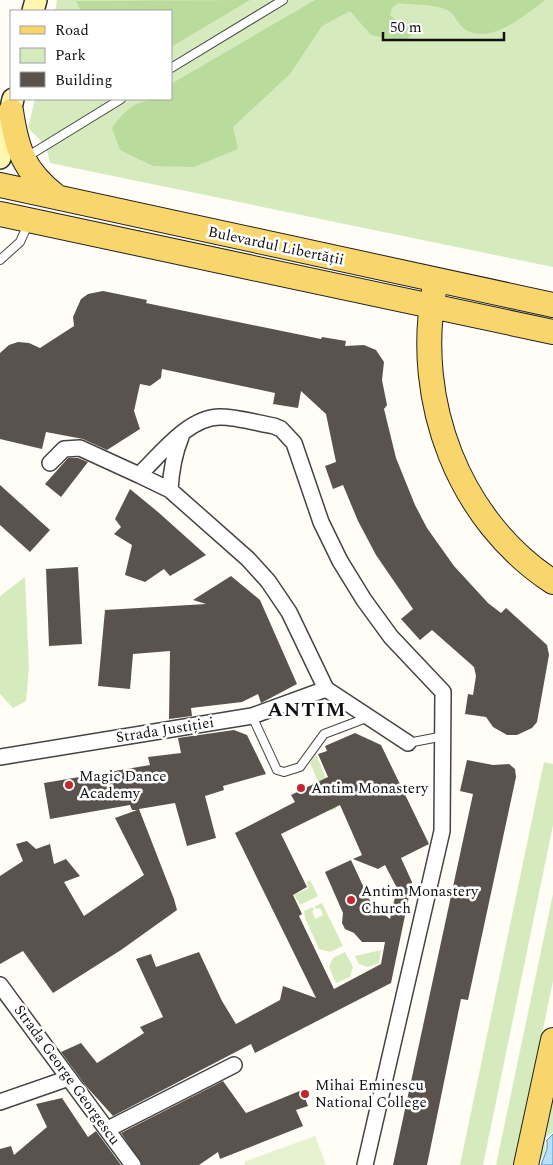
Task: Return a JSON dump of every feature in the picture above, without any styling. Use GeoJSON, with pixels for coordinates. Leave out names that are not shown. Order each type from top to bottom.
{"type":"FeatureCollection","features":[{"type":"Feature","properties":{"kind":"main road"},"geometry":{"type":"LineString","coordinates":[[12,105],[16,142],[12,159],[59,198]]}},
{"type":"Feature","properties":{"kind":"main road","name":"Bulevardul Libertății"},"geometry":{"type":"LineString","coordinates":[[0,185],[553,305]]}},
{"type":"Feature","properties":{"kind":"main road","name":"Bulevardul Libertății"},"geometry":{"type":"LineString","coordinates":[[0,214],[553,332]]}},
{"type":"Feature","properties":{"kind":"main road"},"geometry":{"type":"LineString","coordinates":[[436,281],[431,306],[428,343],[431,380],[438,418],[453,462],[476,505],[496,530],[522,558],[553,582]]}},
{"type":"Feature","properties":{"kind":"main road"},"geometry":{"type":"LineString","coordinates":[[526,1165],[553,1040]]}},
{"type":"Feature","properties":{"kind":"street"},"geometry":{"type":"LineString","coordinates":[[139,475],[183,433],[201,420],[220,417],[274,426],[290,436],[321,522],[340,561],[364,600],[391,637],[443,692],[442,831],[364,1165]]}},
{"type":"Feature","properties":{"kind":"street"},"geometry":{"type":"LineString","coordinates":[[170,490],[170,474],[176,450],[183,433]]}},
{"type":"Feature","properties":{"kind":"street"},"geometry":{"type":"LineString","coordinates":[[50,464],[64,449],[80,448],[170,490],[248,559],[268,581],[289,612],[326,690],[408,744]]}},
{"type":"Feature","properties":{"kind":"street","name":"Strada Justiției"},"geometry":{"type":"LineString","coordinates":[[0,757],[252,716],[326,690]]}},
{"type":"Feature","properties":{"kind":"street","name":"Strada George Georgescu"},"geometry":{"type":"LineString","coordinates":[[0,984],[133,1165]]}},
{"type":"Feature","properties":{"kind":"street"},"geometry":{"type":"LineString","coordinates":[[108,1129],[234,1065]]}},
{"type":"Feature","properties":{"kind":"street"},"geometry":{"type":"LineString","coordinates":[[0,1102],[68,1078]]}},
{"type":"Feature","properties":{"kind":"lane"},"geometry":{"type":"LineString","coordinates":[[172,67],[283,0]]}},
{"type":"Feature","properties":{"kind":"lane"},"geometry":{"type":"LineString","coordinates":[[12,159],[120,100]]}},
{"type":"Feature","properties":{"kind":"lane"},"geometry":{"type":"LineString","coordinates":[[0,260],[20,242],[30,220]]}},
{"type":"Feature","properties":{"kind":"lane"},"geometry":{"type":"LineString","coordinates":[[252,716],[277,770],[284,772],[300,767],[324,734],[369,717]]}},
{"type":"Feature","properties":{"kind":"lane"},"geometry":{"type":"LineString","coordinates":[[408,744],[444,736]]}},
{"type":"Feature","properties":{"kind":"green space"},"geometry":{"type":"Polygon","coordinates":[[[57,0],[553,0],[553,267],[50,163],[46,146],[28,128],[35,100],[172,100],[172,10],[55,10],[57,0]]]}},
{"type":"Feature","properties":{"kind":"green space"},"geometry":{"type":"Polygon","coordinates":[[[250,0],[172,46],[172,10],[80,10],[76,1],[250,0]]]}},
{"type":"Feature","properties":{"kind":"green space"},"geometry":{"type":"Polygon","coordinates":[[[315,0],[545,0],[508,26],[486,34],[476,34],[466,30],[452,13],[440,7],[398,3],[392,8],[390,15],[399,23],[417,29],[404,42],[371,35],[350,11],[322,26],[290,74],[233,127],[238,149],[194,167],[153,166],[120,150],[112,128],[124,113],[137,104],[151,100],[172,100],[172,83],[315,0]]]}},
{"type":"Feature","properties":{"kind":"green space"},"geometry":{"type":"Polygon","coordinates":[[[25,577],[29,668],[26,701],[13,708],[0,694],[0,596],[25,577]]]}},
{"type":"Feature","properties":{"kind":"green space"},"geometry":{"type":"Polygon","coordinates":[[[316,754],[337,805],[336,809],[331,811],[310,763],[316,754]]]}},
{"type":"Feature","properties":{"kind":"green space"},"geometry":{"type":"Polygon","coordinates":[[[544,762],[553,764],[553,825],[483,1165],[460,1165],[544,762]]]}},
{"type":"Feature","properties":{"kind":"green space"},"geometry":{"type":"Polygon","coordinates":[[[310,880],[318,896],[300,905],[294,895],[309,888],[306,882],[310,880]]]}},
{"type":"Feature","properties":{"kind":"green space"},"geometry":{"type":"Polygon","coordinates":[[[553,894],[553,981],[515,1165],[496,1165],[553,894]]]}},
{"type":"Feature","properties":{"kind":"green space"},"geometry":{"type":"Polygon","coordinates":[[[322,903],[343,946],[330,952],[319,949],[305,918],[304,911],[313,907],[314,910],[312,911],[315,919],[323,915],[320,908],[316,909],[315,906],[322,903]]]}},
{"type":"Feature","properties":{"kind":"green space"},"geometry":{"type":"Polygon","coordinates":[[[381,950],[379,963],[368,967],[359,964],[355,956],[381,950]]]}},
{"type":"Feature","properties":{"kind":"green space"},"geometry":{"type":"Polygon","coordinates":[[[345,952],[353,967],[350,977],[336,983],[329,967],[333,958],[345,952]]]}},
{"type":"Feature","properties":{"kind":"green space"},"geometry":{"type":"Polygon","coordinates":[[[553,1091],[553,1132],[545,1138],[545,1152],[538,1165],[553,1091]]]}},
{"type":"Feature","properties":{"kind":"green space"},"geometry":{"type":"Polygon","coordinates":[[[315,1136],[326,1165],[245,1165],[244,1162],[315,1136]]]}},
{"type":"Feature","properties":{"kind":"water"},"geometry":{"type":"Polygon","coordinates":[[[553,1134],[553,1165],[541,1165],[547,1149],[547,1140],[553,1134]]]}},
{"type":"Feature","properties":{"kind":"building"},"geometry":{"type":"Polygon","coordinates":[[[103,291],[147,300],[146,303],[321,339],[322,337],[346,341],[345,346],[364,345],[376,350],[384,362],[382,380],[387,405],[384,409],[396,458],[415,505],[427,528],[454,566],[488,603],[501,613],[506,608],[547,645],[549,655],[537,722],[532,728],[517,735],[507,735],[493,727],[486,717],[465,714],[468,694],[473,695],[476,676],[474,667],[432,630],[420,640],[401,619],[413,609],[376,555],[358,521],[343,485],[333,489],[325,466],[336,462],[326,414],[301,391],[298,408],[273,404],[275,393],[162,369],[161,378],[150,386],[140,384],[134,411],[140,429],[107,450],[83,439],[46,432],[42,449],[0,439],[0,353],[9,345],[18,342],[29,343],[40,348],[74,326],[73,317],[81,299],[88,294],[103,291]]]}},
{"type":"Feature","properties":{"kind":"building"},"geometry":{"type":"Polygon","coordinates":[[[68,458],[78,458],[88,462],[61,497],[45,484],[68,458]]]}},
{"type":"Feature","properties":{"kind":"building"},"geometry":{"type":"Polygon","coordinates":[[[0,485],[50,530],[30,552],[0,525],[0,485]]]}},
{"type":"Feature","properties":{"kind":"building"},"geometry":{"type":"Polygon","coordinates":[[[130,489],[206,555],[170,576],[164,569],[145,582],[125,575],[132,545],[114,534],[121,527],[115,519],[130,489]]]}},
{"type":"Feature","properties":{"kind":"building"},"geometry":{"type":"Polygon","coordinates":[[[78,567],[82,644],[49,646],[46,569],[78,567]]]}},
{"type":"Feature","properties":{"kind":"building"},"geometry":{"type":"Polygon","coordinates":[[[231,576],[260,600],[297,684],[261,703],[258,694],[242,702],[191,708],[192,716],[169,719],[170,651],[133,654],[130,689],[98,686],[105,610],[206,604],[193,600],[231,576]]]}},
{"type":"Feature","properties":{"kind":"building"},"geometry":{"type":"Polygon","coordinates":[[[234,730],[247,735],[266,774],[223,786],[224,790],[205,796],[216,838],[187,846],[175,803],[139,809],[177,910],[121,950],[53,993],[23,951],[0,964],[0,876],[23,861],[16,844],[27,841],[36,849],[50,844],[54,864],[66,859],[80,876],[64,882],[84,916],[144,875],[115,818],[137,810],[132,810],[130,805],[50,819],[44,783],[150,765],[148,757],[181,753],[178,738],[234,730]]]}},
{"type":"Feature","properties":{"kind":"building"},"geometry":{"type":"Polygon","coordinates":[[[355,733],[381,745],[429,844],[401,858],[412,882],[391,983],[255,1053],[251,1044],[113,1116],[86,1086],[61,1052],[81,1043],[97,1063],[144,1033],[140,1027],[163,1017],[136,959],[151,954],[156,967],[199,952],[222,1001],[236,1024],[280,1000],[283,986],[316,998],[235,833],[295,802],[291,795],[328,777],[318,754],[327,751],[325,746],[355,733]],[[340,805],[281,834],[307,887],[293,895],[302,914],[299,916],[334,989],[381,964],[385,942],[362,942],[354,933],[345,929],[342,923],[343,913],[325,872],[351,860],[371,903],[390,919],[397,888],[385,865],[378,869],[353,859],[362,855],[340,805]]]}},
{"type":"Feature","properties":{"kind":"building"},"geometry":{"type":"Polygon","coordinates":[[[467,760],[493,765],[509,764],[515,769],[516,777],[468,1000],[461,999],[427,1165],[393,1165],[473,794],[460,791],[467,760]]]}},
{"type":"Feature","properties":{"kind":"building"},"geometry":{"type":"Polygon","coordinates":[[[223,1081],[246,1113],[302,1090],[308,1106],[296,1110],[303,1126],[220,1159],[218,1152],[199,1165],[142,1165],[121,1133],[223,1081]]]}},
{"type":"Feature","properties":{"kind":"building"},"geometry":{"type":"Polygon","coordinates":[[[62,1098],[88,1137],[96,1131],[121,1165],[0,1165],[0,1149],[11,1146],[14,1155],[47,1127],[36,1104],[62,1098]]]}},
{"type":"Feature","properties":{"kind":"place","name":"Magic Dance Academy"},"geometry":{"type":"Point","coordinates":[69,785]}},
{"type":"Feature","properties":{"kind":"place","name":"Antim Monastery"},"geometry":{"type":"Point","coordinates":[301,788]}},
{"type":"Feature","properties":{"kind":"place","name":"Antim Monastery Church"},"geometry":{"type":"Point","coordinates":[351,900]}},
{"type":"Feature","properties":{"kind":"place","name":"Mihai Eminescu National College"},"geometry":{"type":"Point","coordinates":[305,1094]}},
{"type":"Feature","properties":{"kind":"district","name":"ANTIM"},"geometry":{"type":"Point","coordinates":[307,710]}}]}
